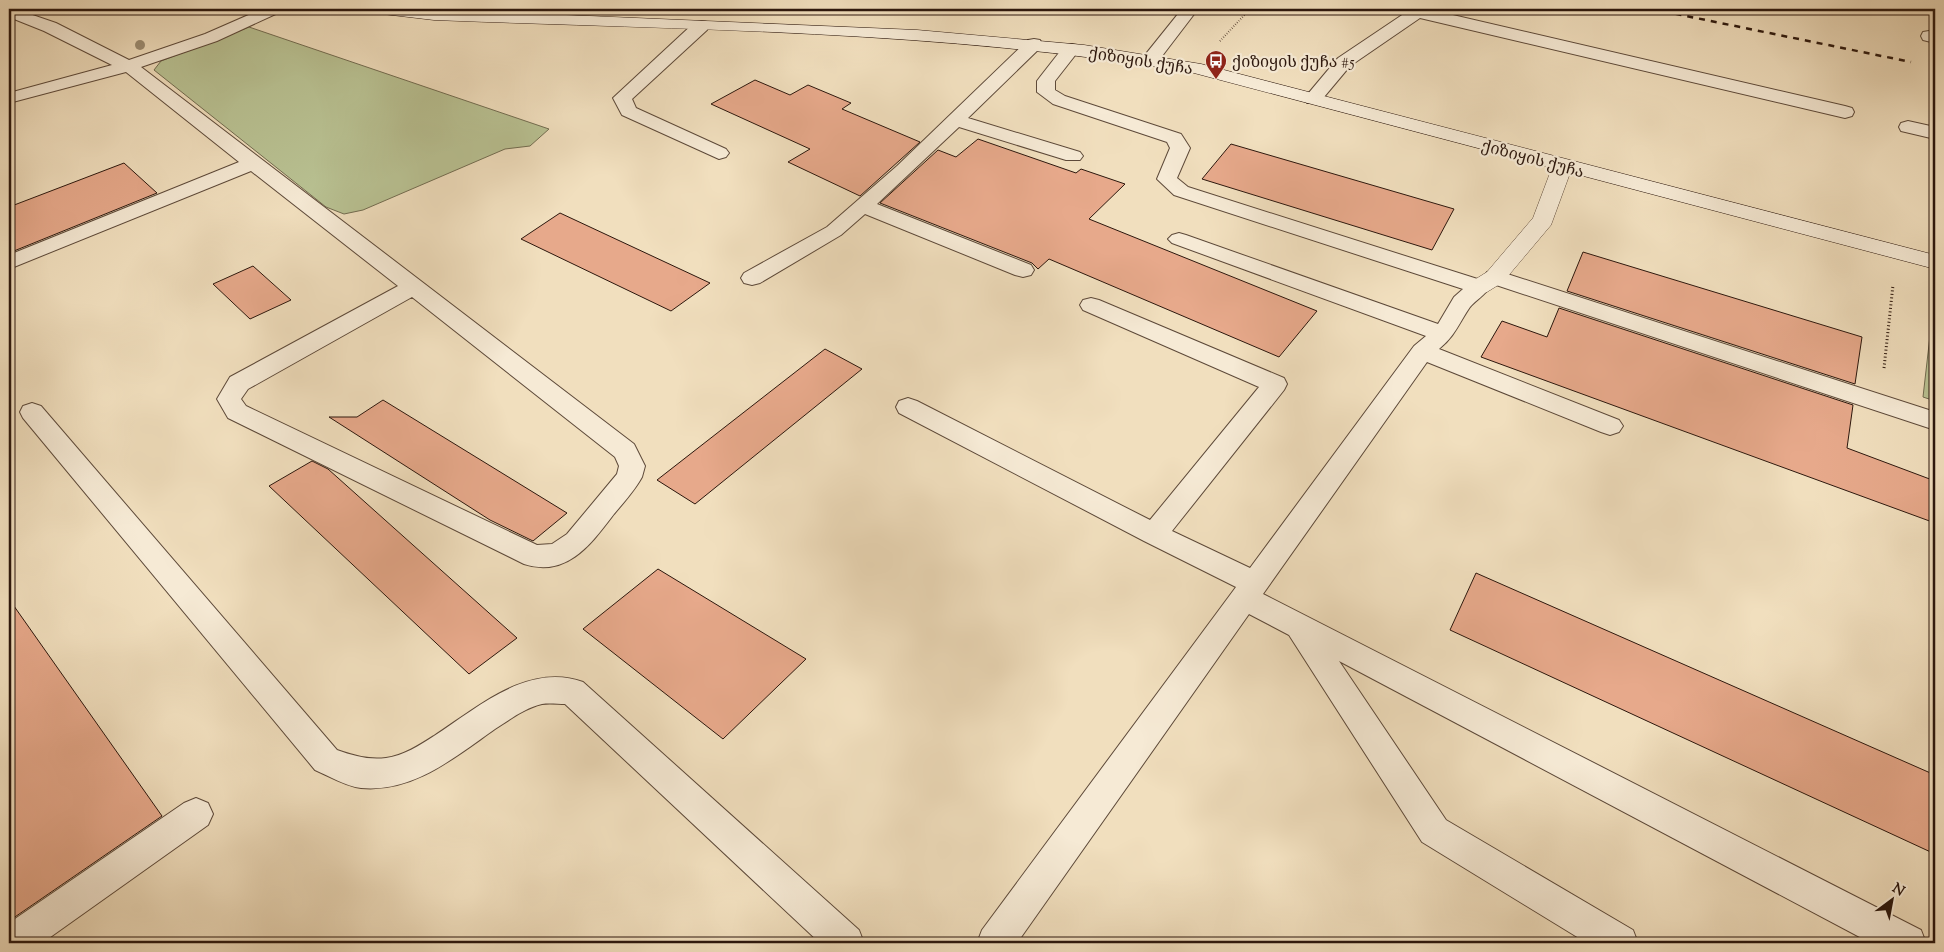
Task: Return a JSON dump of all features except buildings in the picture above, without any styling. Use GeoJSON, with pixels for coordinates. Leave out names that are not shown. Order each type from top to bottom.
{"type":"FeatureCollection","features":[{"type":"Feature","properties":{"kind":"street","name":"ქიზიყის ქუჩა"},"geometry":{"type":"LineString","coordinates":[[383,9],[434,15],[905,33],[1034,44],[1150,60],[1195,68],[1935,262]]}},
{"type":"Feature","properties":{"kind":"street"},"geometry":{"type":"LineString","coordinates":[[1487,282],[1543,220],[1563,165]]}},
{"type":"Feature","properties":{"kind":"lane"},"geometry":{"type":"LineString","coordinates":[[9,98],[130,67],[253,20],[274,9]]}},
{"type":"Feature","properties":{"kind":"lane"},"geometry":{"type":"LineString","coordinates":[[1150,60],[1190,9]]}},
{"type":"Feature","properties":{"kind":"lane"},"geometry":{"type":"LineString","coordinates":[[1313,99],[1344,62],[1418,10],[1845,112]]}},
{"type":"Feature","properties":{"kind":"lane"},"geometry":{"type":"LineString","coordinates":[[9,12],[50,27],[130,67],[624,451],[632,466],[629,477],[577,542],[557,554],[534,556],[237,412],[229,399],[238,383],[413,287]]}},
{"type":"Feature","properties":{"kind":"lane"},"geometry":{"type":"LineString","coordinates":[[701,26],[622,98],[628,111],[719,153]]}},
{"type":"Feature","properties":{"kind":"lane"},"geometry":{"type":"LineString","coordinates":[[752,278],[834,231],[904,170],[1034,44]]}},
{"type":"Feature","properties":{"kind":"lane"},"geometry":{"type":"LineString","coordinates":[[1070,49],[1046,81],[1046,92],[1059,100],[1174,138],[1180,148],[1167,179],[1181,190],[1487,282],[1935,421]]}},
{"type":"Feature","properties":{"kind":"lane"},"geometry":{"type":"LineString","coordinates":[[956,120],[1073,156]]}},
{"type":"Feature","properties":{"kind":"lane"},"geometry":{"type":"LineString","coordinates":[[1908,127],[1935,133]]}},
{"type":"Feature","properties":{"kind":"lane"},"geometry":{"type":"LineString","coordinates":[[9,263],[254,163]]}},
{"type":"Feature","properties":{"kind":"lane"},"geometry":{"type":"LineString","coordinates":[[862,206],[1023,270]]}},
{"type":"Feature","properties":{"kind":"lane"},"geometry":{"type":"LineString","coordinates":[[1179,240],[1432,343],[1610,426]]}},
{"type":"Feature","properties":{"kind":"lane"},"geometry":{"type":"LineString","coordinates":[[995,943],[1250,590],[1462,302],[1487,282]]}},
{"type":"Feature","properties":{"kind":"lane"},"geometry":{"type":"LineString","coordinates":[[1091,305],[1275,384],[1154,534]]}},
{"type":"Feature","properties":{"kind":"lane"},"geometry":{"type":"LineString","coordinates":[[908,407],[1154,534],[1250,590],[1298,625],[1908,943]]}},
{"type":"Feature","properties":{"kind":"lane"},"geometry":{"type":"LineString","coordinates":[[32,412],[326,760],[361,773],[392,773],[442,750],[511,703],[542,691],[572,691],[846,943]]}},
{"type":"Feature","properties":{"kind":"lane"},"geometry":{"type":"LineString","coordinates":[[1298,625],[1434,831],[1620,943]]}},
{"type":"Feature","properties":{"kind":"lane"},"geometry":{"type":"LineString","coordinates":[[11,943],[196,814]]}},
{"type":"Feature","properties":{"kind":"path"},"geometry":{"type":"LineString","coordinates":[[1195,68],[1250,9]]}},
{"type":"Feature","properties":{"kind":"path"},"geometry":{"type":"LineString","coordinates":[[1881,403],[1893,284]]}},
{"type":"Feature","properties":{"kind":"green space"},"geometry":{"type":"Polygon","coordinates":[[[249,27],[549,129],[530,146],[505,149],[363,210],[344,214],[326,207],[154,70],[161,61],[249,27]]]}},
{"type":"Feature","properties":{"kind":"green space"},"geometry":{"type":"Polygon","coordinates":[[[1931,327],[1935,328],[1935,401],[1923,397],[1931,327]]]}},
{"type":"Feature","properties":{"kind":"railway"},"geometry":{"type":"LineString","coordinates":[[1652,9],[1911,62]]}},
{"type":"Feature","properties":{"kind":"place","name":"ქიზიყის ქუჩა #5"},"geometry":{"type":"Point","coordinates":[1216,80]}}]}
